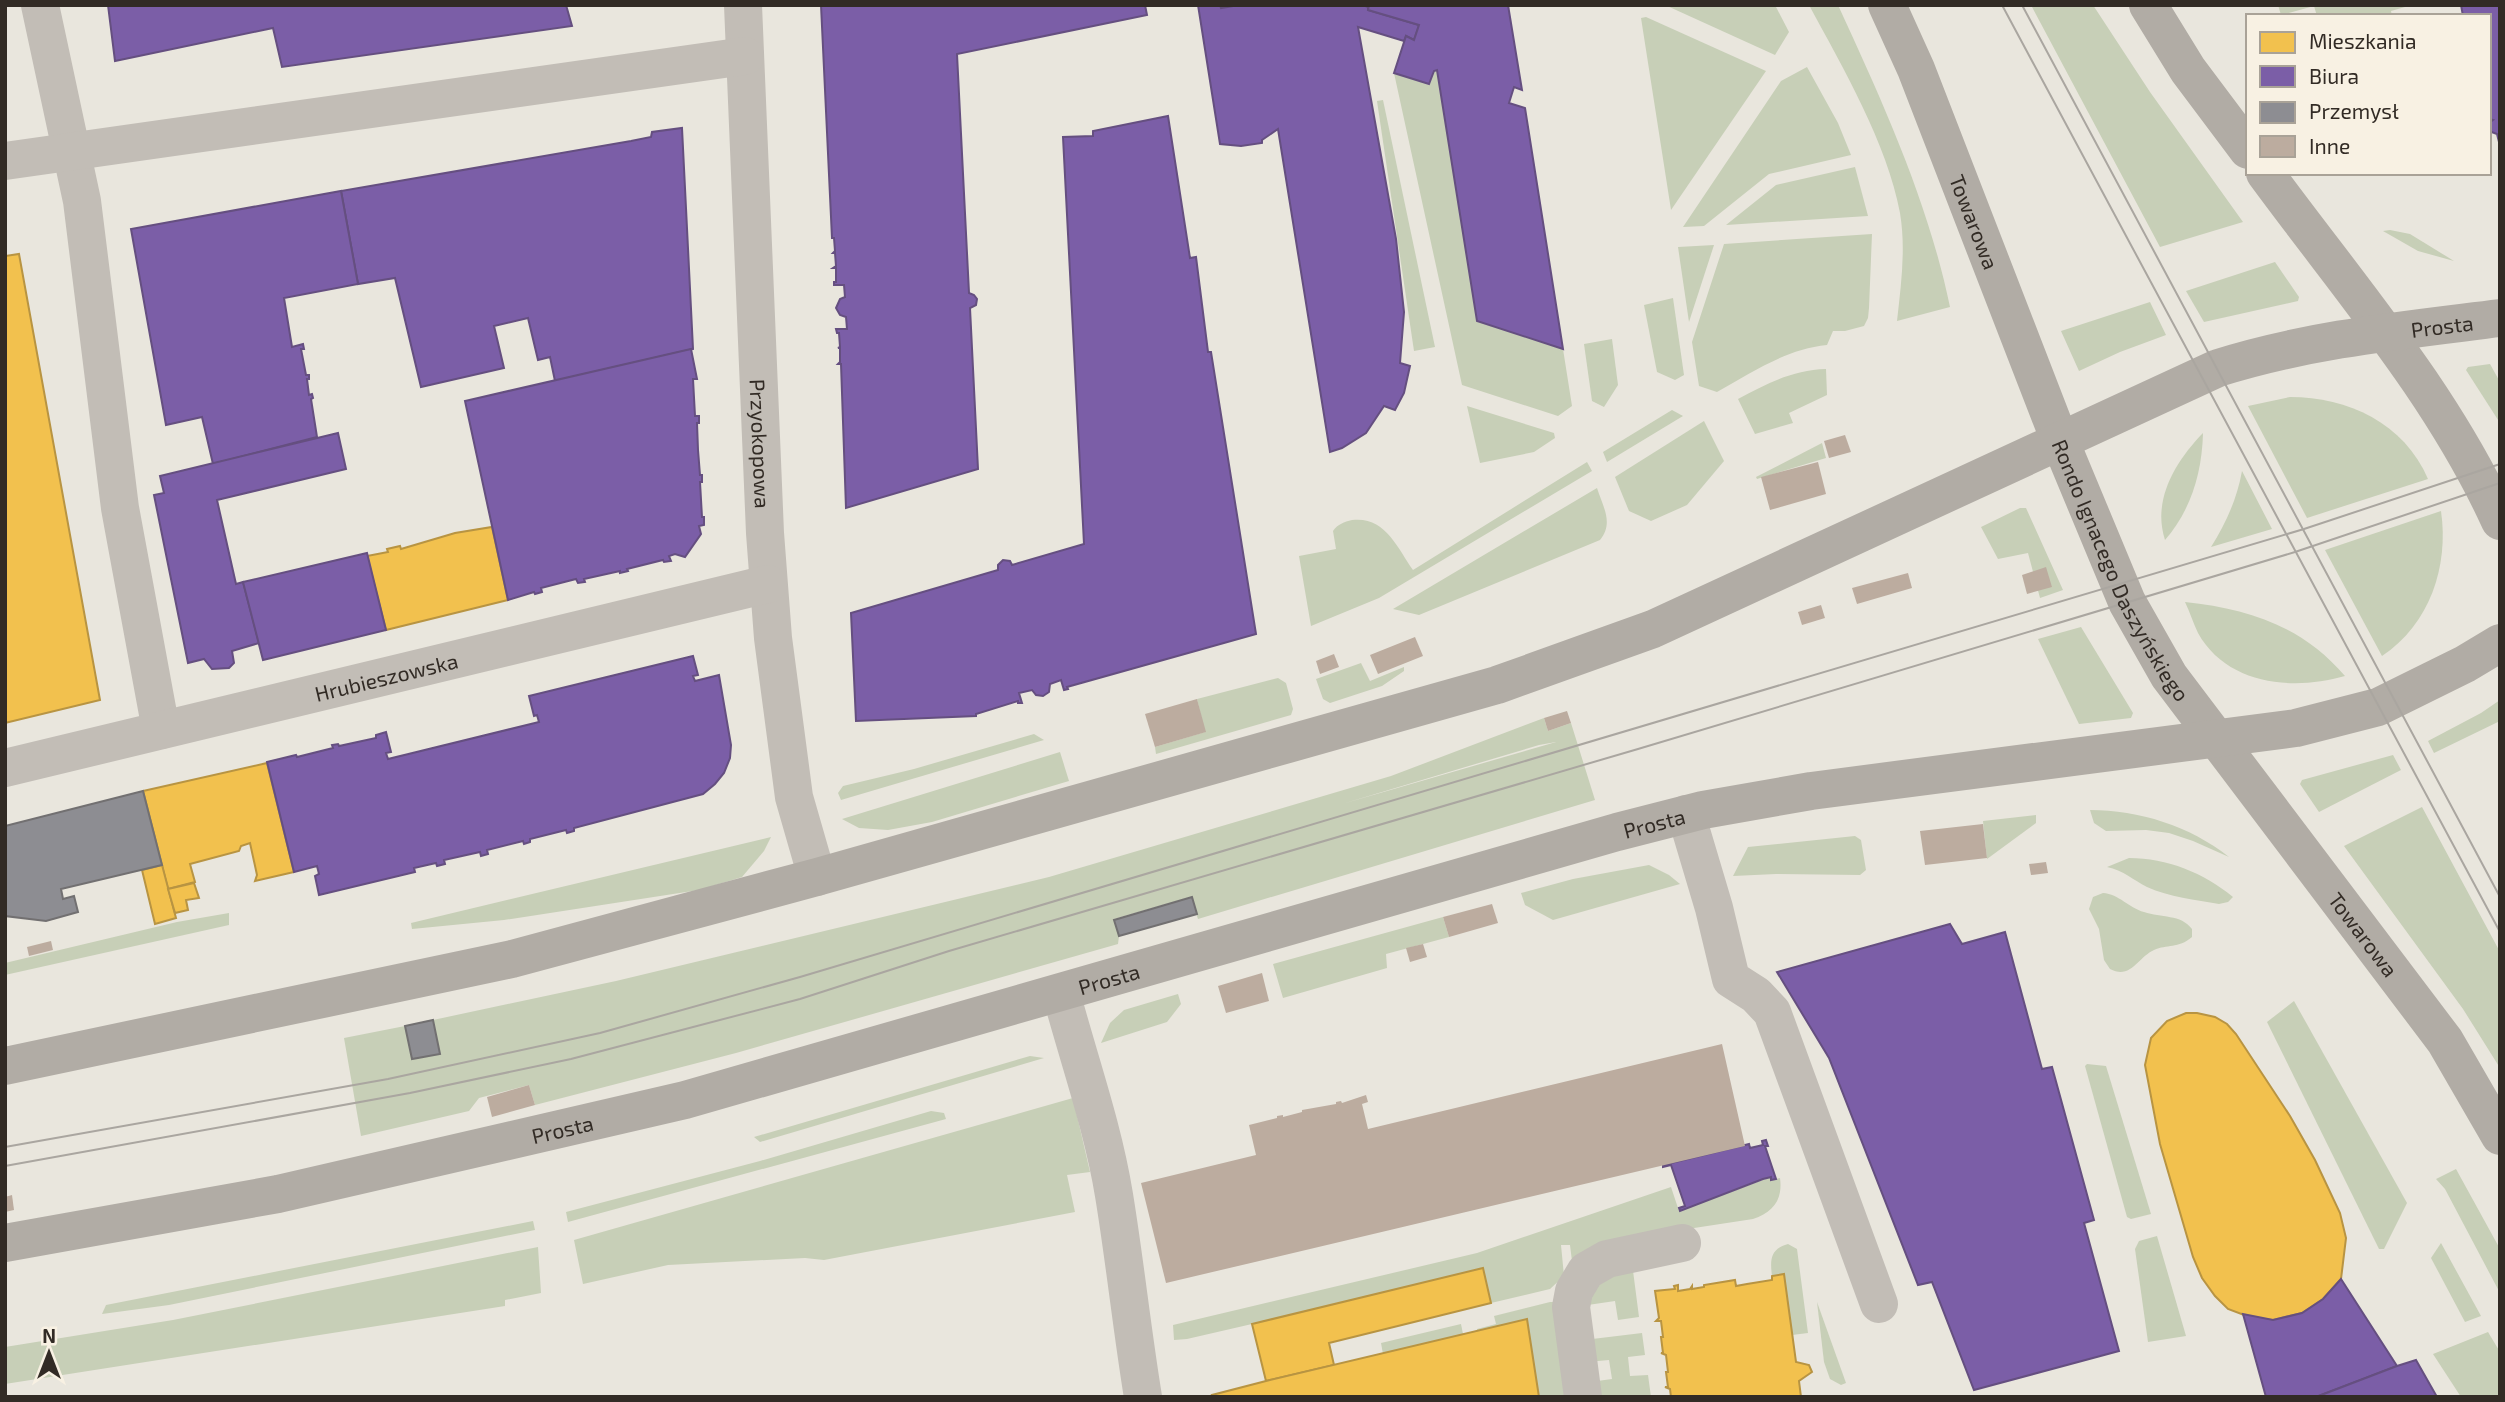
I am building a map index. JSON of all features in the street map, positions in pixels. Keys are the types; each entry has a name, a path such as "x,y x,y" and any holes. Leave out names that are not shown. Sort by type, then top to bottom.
{"main road":[{"name":"Towarowa","path":"1887,5 1916,69 2060,441"},
{"path":"2148,5 2188,70 2246,147"},
{"path":"2266,175 2442,412 2485,488 2500,521"},
{"name":"Prosta","path":"2382,331 2500,318"},
{"name":"Rondo Ignacego Daszyńskiego","path":"2217,740 2169,676 2127,601 2060,441 2218,368 2260,354 2382,331"},
{"path":"5,1066 512,959 817,877 1497,685 1653,629 2060,441"},
{"path":"2217,740 2296,728 2378,707 2466,664 2500,643"},
{"name":"Towarowa","path":"2217,740 2433,1024 2500,1136"},
{"name":"Prosta","path":"5,1243 278,1194 530,1138 685,1100 1686,814 1825,789 2217,740"}],"street":[{"path":"40,5 82,201 120,508 161,730"},
{"name":"Przyokopowa","path":"743,5 768,584 794,797 817,877"},
{"path":"5,161 745,56"},
{"name":"Hrubieszowska","path":"5,768 768,584"},
{"path":"1686,814 1714,908 1731,979 1756,995 1772,1012 1879,1304"},
{"path":"1061,993 1099,1126 1114,1194 1143,1397"},
{"path":"1583,1397 1571,1307 1574,1291 1586,1271 1607,1259 1682,1243"}],"green space":[{"path":"1665,5 1775,5 1789,32 1775,55"},
{"path":"1809,5 1838,5 1903,153 1930,229 1950,307 1897,321 1903,240 1894,187 1862,106"},
{"path":"2031,5 2093,5 2150,92 2243,222 2160,247"},
{"path":"2278,5 2405,5 2391,11 2392,14 2316,14 2314,6 2281,14"},
{"path":"1646,17 1766,71 1671,210 1641,18"},
{"path":"1807,67 1838,123 1851,155 1769,174 1704,226 1683,227 1781,81"},
{"path":"1437,70 1477,321 1563,349 1572,406 1558,416 1462,385 1394,73"},
{"path":"1383,100 1435,347 1414,351 1377,101"},
{"path":"1855,167 1868,216 1726,225 1776,185"},
{"path":"2383,231 2410,234 2454,261 2418,251"},
{"path":"1872,234 1869,308 1864,326 1833,331 1827,345 1784,356 1717,392 1699,386 1692,342 1724,244"},
{"path":"1714,245 1689,322 1678,247"},
{"path":"2275,262 2299,297 2298,301 2204,322 2186,291"},
{"path":"1673,298 1684,375 1675,380 1657,372 1644,305"},
{"path":"2150,302 2166,335 2079,371 2061,331"},
{"path":"1612,339 1618,385 1604,407 1592,401 1584,344"},
{"path":"2490,364 2500,382 2500,423 2466,370 2468,367"},
{"path":"1826,369 1827,395 1789,413 1793,423 1755,434 1738,399 1792,375"},
{"path":"2290,397 2333,402 2372,417 2389,428 2404,443 2418,459 2428,479 2307,518 2248,406"},
{"path":"1467,406 1554,433 1555,438 1534,452 1480,463"},
{"path":"1672,410 1683,416 1607,462 1603,452"},
{"path":"1704,421 1724,461 1687,505 1651,521 1629,511 1615,477"},
{"path":"2203,433 2193,490 2182,516 2165,540 2162,525 2164,496 2183,456"},
{"path":"1822,443 1826,458 1757,479 1756,477"},
{"path":"1587,462 1592,471 1379,598 1311,626 1299,556 1336,549 1333,531 1339,525 1352,520 1363,520 1382,528 1413,570"},
{"path":"2242,471 2272,529 2211,547 2230,510"},
{"path":"1597,488 1607,521 1600,540 1419,615 1393,609"},
{"path":"2020,508 2026,508 2063,590 2040,598 2028,553 1998,559 1981,527"},
{"path":"2441,511 2442,552 2439,573 2432,592 2413,628 2382,656 2325,550"},
{"path":"2185,602 2231,609 2273,623 2311,644 2345,676 2325,681 2283,683 2244,673 2226,664 2211,650 2198,633"},
{"path":"2081,627 2133,713 2131,718 2079,724 2038,639"},
{"path":"1361,663 1370,681 1404,667 1404,671 1382,686 1330,703 1323,699 1316,679"},
{"path":"1278,678 1286,683 1293,709 1291,715 1156,754 1155,747 1205,732 1197,699"},
{"path":"2500,700 2500,721 2434,753 2428,741"},
{"path":"1544,718 1548,731 1571,723 1595,800 1198,919 1191,897 1114,919 1119,936 1118,944 736,1053 535,1105 529,1085 479,1098 469,1111 361,1136 344,1038 405,1026 412,1059 440,1054 433,1020 616,981 1049,877 1391,776","holes":["1556,742 1342,804 1539,745"]},
{"path":"1034,734 1044,740 841,800 838,793 843,786 914,769"},
{"path":"1060,752 1069,781 932,822 888,830 859,828 842,819"},
{"path":"2393,755 2401,770 2319,812 2300,784 2302,780"},
{"path":"2422,807 2500,952 2500,1068 2463,1009 2344,846"},
{"path":"2090,810 2127,813 2163,822 2198,837 2229,857 2169,833 2146,830 2106,831 2094,823"},
{"path":"2036,815 2036,823 1987,859 1983,821"},
{"path":"1855,836 1861,840 1866,870 1860,875 1733,876 1748,847"},
{"path":"771,837 764,851 742,877 699,890 504,920 412,929 411,923"},
{"path":"2129,858 2184,868 2222,888 2233,897 2228,902 2219,904 2173,896 2147,887 2107,867"},
{"path":"1649,865 1680,884 1553,920 1525,905 1521,893 1573,879"},
{"path":"2103,893 2144,912 2182,921 2192,929 2192,937 2177,945 2148,953 2129,970 2117,972 2110,969 2104,960 2099,929 2089,909 2093,897"},
{"path":"229,913 229,925 5,975 5,963 177,922"},
{"path":"1443,917 1449,937 1386,954 1387,968 1283,998 1273,964"},
{"path":"1178,994 1181,1004 1167,1022 1101,1043 1110,1023 1124,1010"},
{"path":"2294,1001 2407,1203 2384,1249 2379,1249 2267,1022"},
{"path":"1030,1056 1044,1058 760,1142 754,1137"},
{"path":"2085,1066 2106,1066 2151,1214 2131,1219 2127,1217"},
{"path":"1073,1098 1090,1172 1067,1175 1075,1212 824,1260 805,1258 668,1265 583,1284 574,1240"},
{"path":"931,1111 944,1113 946,1119 568,1222 566,1212 760,1161"},
{"path":"2456,1169 2500,1249 2500,1293 2445,1189 2436,1179"},
{"path":"1771,1177 1771,1180 1780,1178 1780,1193 1771,1209 1760,1216 1681,1230 1572,1261 1570,1245 1561,1245 1564,1276 1550,1289 1491,1303 1490,1300 1328,1341 1334,1365 1266,1381 1252,1324 1174,1340 1173,1325 1477,1253 1671,1187 1679,1211"},
{"path":"533,1221 535,1230 169,1305 102,1314 106,1305"},
{"path":"2157,1236 2186,1336 2148,1342 2135,1249 2139,1241"},
{"path":"2441,1243 2481,1316 2465,1322 2431,1258"},
{"path":"1788,1244 1797,1249 1808,1333 1792,1335 1784,1274 1772,1276 1774,1252"},
{"path":"538,1247 541,1293 505,1300 505,1306 5,1384 5,1347 173,1320"},
{"path":"1632,1263 1639,1317 1618,1320 1615,1301 1581,1306 1581,1297"},
{"path":"1557,1302 1573,1397 1539,1397 1527,1319 1477,1331 1496,1324 1494,1316"},
{"path":"1817,1302 1846,1383 1841,1385 1830,1379 1824,1362"},
{"path":"1461,1324 1463,1334 1383,1354 1381,1343"},
{"path":"2488,1332 2500,1352 2500,1397 2461,1397 2433,1354"},
{"path":"1642,1333 1645,1355 1628,1357 1630,1376 1648,1375 1651,1397 1592,1397 1590,1382 1612,1379 1609,1360 1587,1362 1584,1340"}],"building: Mieszkania":[{"path":"19,254 100,700 5,723 5,256"},
{"path":"492,527 508,600 386,630 367,556 455,533"},
{"path":"267,763 294,872 255,881 257,875 250,843 241,846 239,851 190,864 195,882 168,889 143,791"},
{"path":"162,865 176,918 155,924 142,870"},
{"path":"194,883 199,898 186,900 188,910 175,913 168,889"},
{"path":"2186,1013 2215,1017 2227,1024 2236,1034 2290,1116 2340,1213 2346,1238 2341,1279 2323,1299 2302,1313 2273,1320 2252,1318 2228,1309 2202,1278 2193,1257 2160,1144 2145,1065 2151,1038 2167,1021"},
{"path":"1483,1268 1491,1303 1329,1343 1334,1365 1266,1381 1252,1324"},
{"path":"1784,1274 1796,1362 1809,1365 1812,1372 1799,1381 1801,1397 1671,1397 1670,1389 1665,1387 1668,1387 1668,1372 1666,1355 1661,1353 1663,1337 1661,1321 1656,1321 1659,1318 1655,1291 1675,1289 1674,1286 1678,1285 1678,1291 1690,1289 1692,1286 1692,1289 1735,1280 1736,1286 1772,1280 1772,1276"},
{"path":"1527,1319 1539,1397 1212,1395 1266,1381"}],"building: Biura":[{"path":"108,5 566,5 572,26 282,67 273,28 115,61"},
{"path":"821,5 1145,5 1147,15 957,54 969,293 977,299 976,305 970,308 978,469 846,508 841,364 838,364 840,347 836,329 847,329 846,317 840,315 836,308 840,299 845,297 844,285 834,285 836,268 833,268 836,266 832,238"},
{"path":"1198,5 1220,5 1221,8 1239,5 1363,5 1368,7 1368,10 1419,25 1414,40 1406,36 1404,41 1358,27 1396,239 1404,312 1400,363 1410,366 1404,393 1395,410 1384,406 1366,433 1330,452 1278,129 1262,140 1262,143 1241,146 1220,144"},
{"path":"1369,5 1508,5 1522,90 1514,87 1509,103 1525,108 1563,349 1477,321 1437,70 1434,71 1429,84 1394,73 1406,36 1414,40 1419,25 1368,10"},
{"path":"2461,5 2500,5 2500,146 2497,134 2491,132 2491,14 2463,14"},
{"path":"1168,116 1190,258 1196,257 1208,352 1211,352 1256,634 1064,690 1061,680 1050,684 1049,692 1043,696 1036,695 1032,690 1019,693 1022,703 1018,701 976,716 856,721 851,613 998,570 998,565 1003,560 1010,561 1012,565 1084,544 1063,137 1093,136 1093,131"},
{"path":"682,128 693,349 555,381 550,357 538,360 528,318 494,326 504,368 421,387 395,278 358,284 341,191 631,141 651,137 652,132"},
{"path":"341,191 358,284 284,298 292,347 303,344 304,349 301,349 306,375 309,375 309,395 312,394 313,398 317,437 213,464 202,417 166,425 131,229"},
{"path":"691,349 697,379 693,379 695,416 699,416 698,450 704,525 699,526 701,534 685,557 675,554 669,556 671,561 663,560 620,573 584,579 585,582 578,583 576,579 541,588 542,592 508,600 465,401"},
{"path":"338,433 346,469 217,500 236,584 243,582 259,643 232,651 234,663 229,668 212,669 204,659 188,663 154,495 164,493 160,476"},
{"path":"367,553 386,630 263,660 243,582"},
{"path":"693,656 698,675 693,676 695,681 719,675 731,745 730,758 724,773 703,794 574,828 574,831 567,833 566,830 530,839 530,842 524,844 523,841 487,850 488,854 481,856 480,852 444,860 445,864 437,866 436,863 414,868 415,872 319,895 315,876 319,874 317,866 294,872 267,762 333,748 332,745 376,738 376,735 386,732 391,752 386,753 388,759 539,722 537,715 534,716 529,696"},
{"path":"1950,924 1962,944 2005,932 2042,1069 2052,1067 2094,1220 2084,1223 2119,1351 1974,1390 1932,1282 1918,1285 1829,1058 1777,972"},
{"path":"1766,1140 1768,1146 1765,1146 1776,1179 1763,1179 1680,1211 1679,1208 1685,1206 1671,1165 1663,1165 1749,1144 1750,1148 1763,1145 1762,1141"},
{"path":"2341,1279 2397,1366 2316,1397 2266,1397 2243,1314 2273,1320 2302,1313 2323,1299"},
{"path":"2416,1360 2437,1397 2316,1397 2397,1366"}],"building: Przemysł":[{"path":"143,791 162,865 61,889 63,899 74,896 78,912 46,921 5,916 5,826"},
{"path":"1192,897 1197,914 1119,936 1114,920"},
{"path":"433,1020 440,1054 412,1059 405,1026"}],"building: Inne":[{"path":"1845,435 1851,452 1829,458 1824,441"},
{"path":"1818,462 1826,494 1770,510 1761,477"},
{"path":"2046,567 2052,587 2027,594 2022,575"},
{"path":"1908,573 1912,588 1857,604 1852,588"},
{"path":"1821,605 1825,618 1802,625 1798,612"},
{"path":"1415,637 1423,656 1378,674 1370,655"},
{"path":"1334,654 1339,667 1320,674 1316,661"},
{"path":"1197,699 1206,732 1155,747 1145,714"},
{"path":"1567,711 1571,723 1548,731 1544,718"},
{"path":"1983,824 1987,858 1925,865 1920,831"},
{"path":"2046,862 2048,873 2031,875 2029,864"},
{"path":"1492,904 1498,923 1449,937 1443,917"},
{"path":"51,941 53,950 29,956 27,947"},
{"path":"1423,944 1427,957 1410,962 1406,948"},
{"path":"1262,973 1269,1001 1226,1013 1218,986"},
{"path":"1722,1044 1745,1146 1166,1283 1141,1183 1256,1155 1249,1125 1366,1095 1368,1102 1362,1104 1368,1129"},
{"path":"529,1085 535,1105 492,1117 487,1097"},
{"path":"12,1195 14,1210 5,1212 5,1197"}],"tram line":[{"path":"2002,5 2500,932"},
{"path":"2022,5 2500,897"},
{"path":"5,1147 388,1079 600,1033 800,977 2304,529 2500,464"},
{"path":"5,1166 410,1093 571,1059 800,999 949,951 1638,749 2295,552 2500,483"}]}
